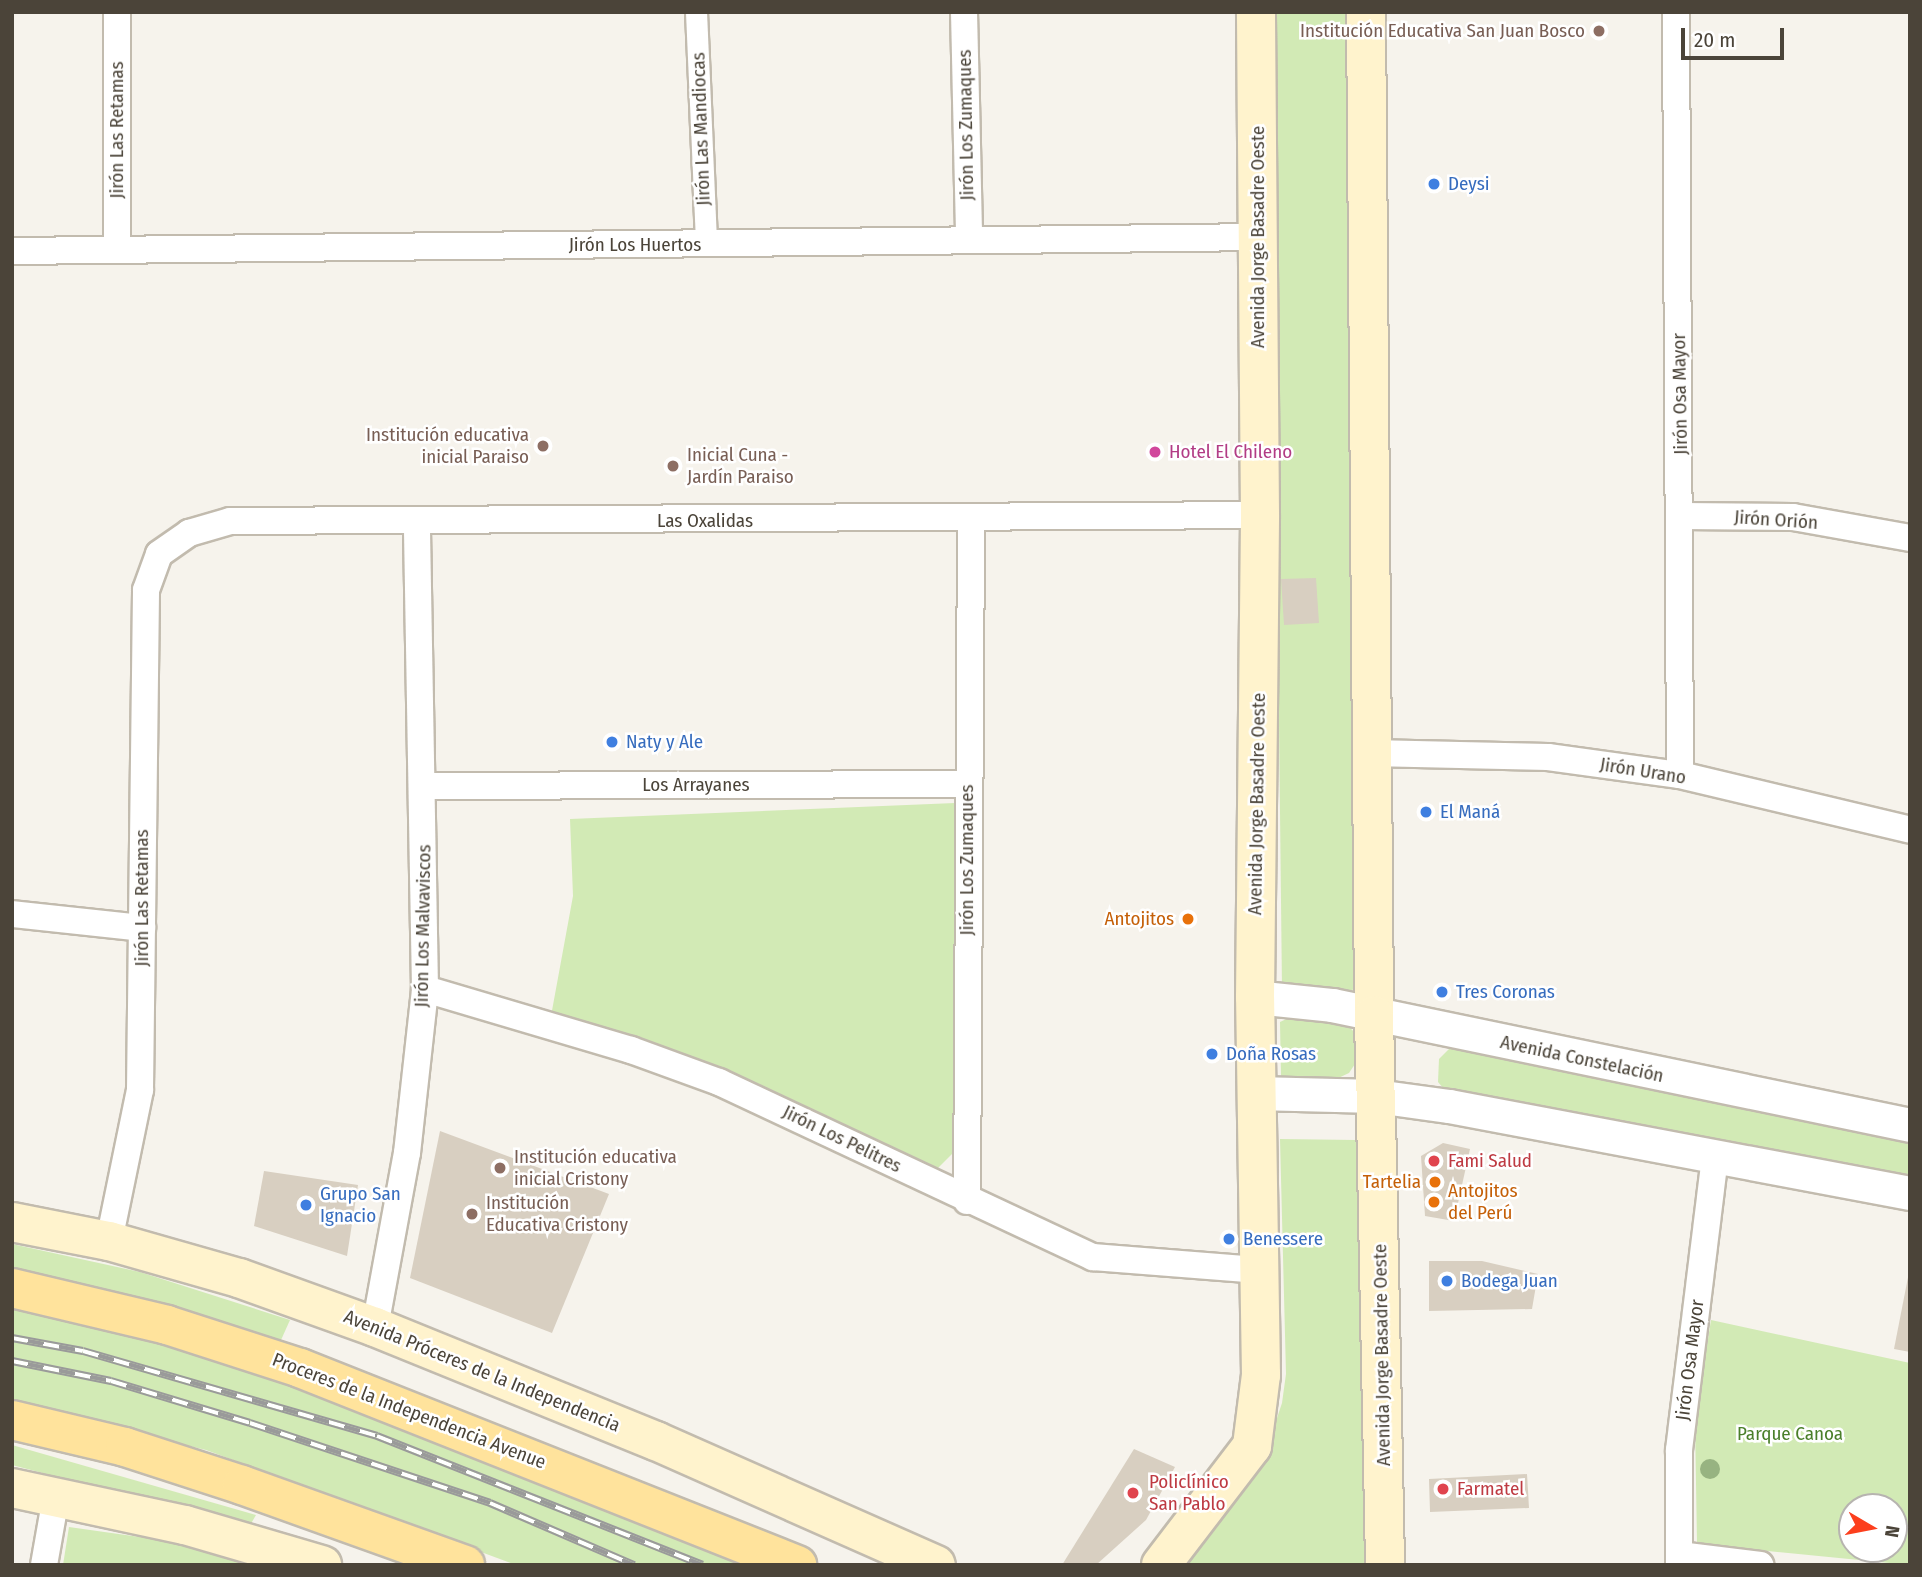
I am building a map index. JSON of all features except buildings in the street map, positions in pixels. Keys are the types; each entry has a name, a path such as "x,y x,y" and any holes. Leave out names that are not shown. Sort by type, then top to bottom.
{"main road":[{"name":"Avenida Jorge Basadre Oeste","path":"1161,1565 1252,1446 1261,1375 1255,1093 1260,515 1256,12"},
{"name":"Avenida Jorge Basadre Oeste","path":"1366,12 1374,1015 1385,1565"},
{"name":"Avenida Próceres de la Independencia","path":"12,1222 109,1241 239,1278 375,1327 656,1441 936,1565"},
{"name":"Proceres de la Independencia Avenue","path":"12,1288 167,1325 300,1368 796,1565"},
{"path":"12,1420 203,1472 465,1565"},
{"path":"12,1488 185,1525 322,1565"}],"street":[{"name":"Jirón Las Retamas","path":"117,12 117,248"},
{"name":"Jirón Las Mandiocas","path":"696,12 706,245"},
{"name":"Jirón Los Zumaques","path":"964,12 968,239"},
{"name":"Jirón Osa Mayor","path":"1676,12 1682,516 1680,775"},
{"name":"Jirón Los Huertos","path":"12,251 1258,237"},
{"name":"Las Oxalidas","path":"159,554 189,533 230,522 971,520 1260,515"},
{"name":"Jirón Orión","path":"1682,516 1793,517 1910,538"},
{"name":"Jirón Los Zumaques","path":"967,1201 967,784 971,520"},
{"name":"Jirón Los Malvaviscos","path":"375,1327 407,1153 425,989 424,786 417,521"},
{"name":"Jirón Las Retamas","path":"109,1241 140,1090 144,625 146,590 159,554"},
{"name":"Jirón Urano","path":"1371,753 1548,757 1680,775 1910,830"},
{"name":"Los Arrayanes","path":"424,786 967,784"},
{"path":"12,914 142,928"},
{"name":"Jirón Los Pelitres","path":"425,989 631,1050 719,1082 967,1201 1093,1257 1259,1270"},
{"name":"Avenida Constelación","path":"1255,996 1332,1005 1910,1125"},
{"path":"1255,1093 1376,1096 1910,1193"},
{"name":"Jirón Osa Mayor","path":"1679,1560 1679,1450 1715,1156"},
{"path":"44,1565 57,1497"},
{"path":"1679,1560 1760,1565"}],"green space":[{"path":"1271,12 1352,12 1360,987 1341,994 1282,989"},
{"path":"955,803 959,1147 937,1169 551,1016 573,896 570,819"},
{"path":"1297,1014 1340,1017 1355,1033 1359,1058 1349,1073 1334,1080 1281,1076 1280,1022"},
{"path":"1452,1046 1910,1140 1910,1183 1450,1096 1438,1082 1439,1059"},
{"path":"1280,1139 1356,1140 1371,1379 1376,1565 1183,1565 1270,1439 1282,1403 1286,1374"},
{"path":"12,1244 140,1272 290,1320 281,1340 12,1272"},
{"path":"12,1307 165,1341 231,1363 747,1565 516,1565 206,1450 12,1402"},
{"name":"Parque Canoa","path":"1711,1320 1910,1363 1910,1565 1890,1563 1908,1563 1908,1493 1838,1493 1838,1558 1697,1544 1695,1422"},
{"path":"12,1445 256,1515 249,1527 12,1465"},
{"path":"69,1527 175,1542 253,1565 63,1565"}],"railway":[{"path":"12,1338 83,1351 377,1436 702,1565"},
{"path":"12,1361 111,1381 250,1423 490,1503 634,1565"}],"place":[{"name":"Institución Educativa San Juan Bosco","path":"1599,31"},
{"name":"Deysi","path":"1434,184"},
{"name":"Institución educativa inicial Paraiso","path":"543,446"},
{"name":"Hotel El Chileno","path":"1155,452"},
{"name":"Inicial Cuna - Jardín Paraiso","path":"673,466"},
{"name":"Naty y Ale","path":"612,742"},
{"name":"El Maná","path":"1426,812"},
{"name":"Antojitos","path":"1188,919"},
{"name":"Tres Coronas","path":"1442,992"},
{"name":"Doña Rosas","path":"1212,1054"},
{"name":"Fami Salud","path":"1434,1161"},
{"name":"Institución educativa inicial Cristony","path":"500,1168"},
{"name":"Tartelia","path":"1435,1182"},
{"name":"Antojitos del Perú","path":"1434,1202"},
{"name":"Grupo San Ignacio","path":"306,1205"},
{"name":"Institución Educativa Cristony","path":"472,1214"},
{"name":"Benessere","path":"1229,1239"},
{"name":"Bodega Juan","path":"1447,1281"},
{"name":"Farmatel","path":"1443,1489"},
{"name":"Policlínico San Pablo","path":"1133,1493"}]}
